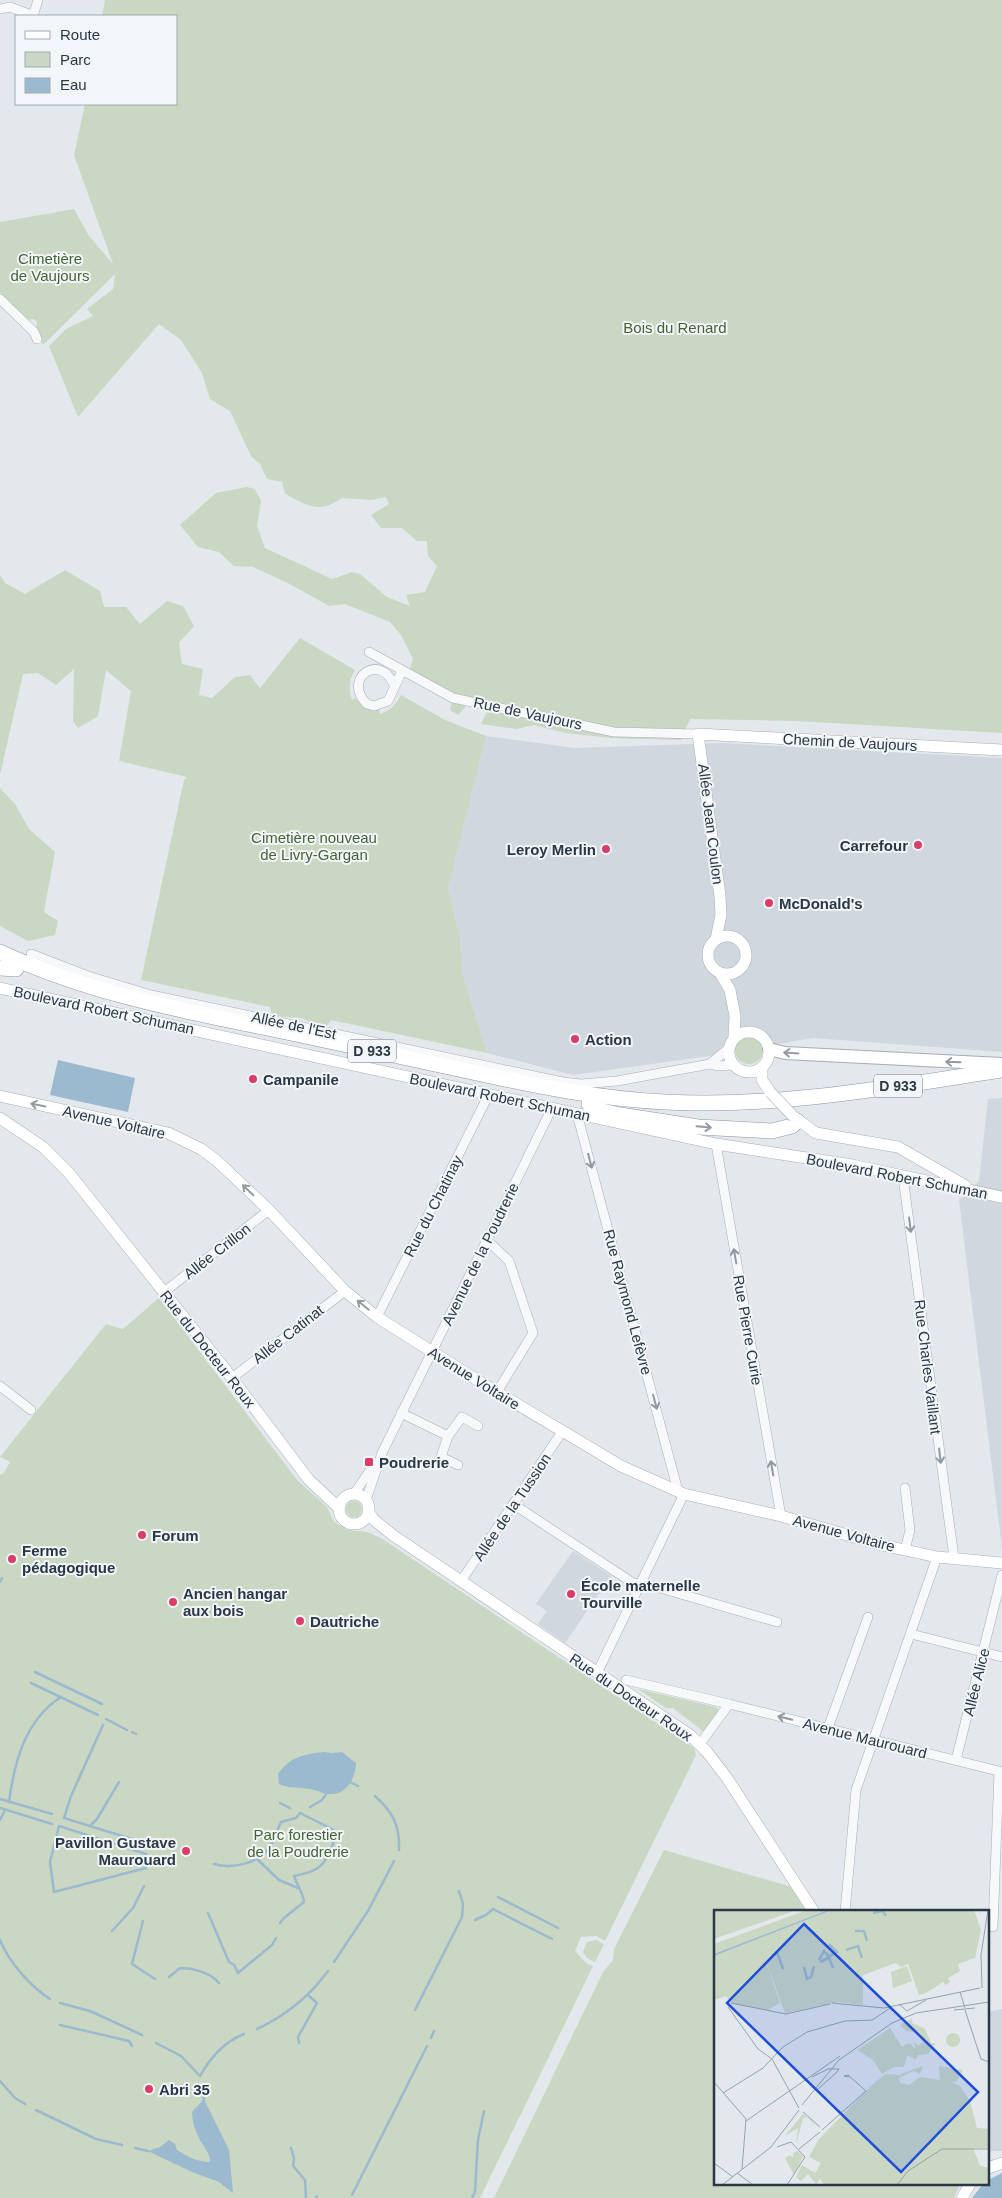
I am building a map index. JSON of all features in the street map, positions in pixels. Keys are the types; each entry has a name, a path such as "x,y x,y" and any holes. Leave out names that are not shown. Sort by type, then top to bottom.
{"highway":[{"name":"D 933","path":"0,952 74,983 160,1005 521,1082 608,1097 665,1102 753,1103 823,1097 1002,1070"},
{"name":"D 933","path":"0,962 47,982 157,1013 510,1090 589,1104 665,1111 758,1111 831,1104 1002,1080"},
{"path":"0,968 16,970"},
{"path":"589,1104 598,1110 606,1112 677,1124 772,1131 792,1126 796,1119"}],"main road":[{"path":"769,1049 794,1054 1002,1064"}],"street":[{"path":"33,15 38,0"},
{"path":"0,10 10,8 30,15"},
{"path":"0,299 34,332 37,338"},
{"name":"Rue de Vaujours","path":"367,671 372,654 453,698 614,732 698,734"},
{"path":"394,685 390,676 376,669 367,671 358,681 357,689 360,697 366,704 382,705 393,694 394,685 402,671"},
{"name":"Chemin de Vaujours","path":"698,734 1002,750"},
{"name":"Allée Jean Coulon","path":"698,734 721,915 716,939"},
{"name":"Allée Jean Coulon","path":"721,915 732,937"},
{"path":"730,990 736,972 744,964 746,954 740,942 727,936 716,939 709,948 708,958 713,968 720,973 730,990 735,1016 730,1058 739,1068 767,1090 796,1119 816,1133"},
{"name":"Allée de l'Est","path":"30,954 88,976 152,995 563,1082 581,1084 618,1081 710,1064 739,1068"},
{"path":"720,973 729,974 736,972"},
{"name":"Boulevard Robert Schuman","path":"0,988 716,1144 852,1165 1002,1197"},
{"path":"735,1016 749,1032"},
{"path":"731,1043 740,1033 749,1032 763,1037 769,1049 767,1061 762,1067 753,1072 739,1068"},
{"name":"Allée de l'Est","path":"710,1064 731,1043"},
{"path":"762,1067 761,1077 767,1090"},
{"name":"Rue du Chatinay","path":"377,1317 489,1094"},
{"name":"Avenue Voltaire","path":"0,1096 168,1133 201,1149 216,1160 269,1210 345,1291 377,1317 432,1353 621,1466 681,1492 781,1516 904,1550 937,1558 1002,1563"},
{"name":"Avenue de la Poudrerie","path":"367,1505 382,1453 552,1108"},
{"name":"Rue Raymond Lefèvre","path":"577,1114 681,1492"},
{"name":"Rue du Docteur Roux","path":"0,1118 56,1158 232,1378 316,1488 339,1508"},
{"path":"772,1131 781,1133 816,1133 898,1147 976,1191"},
{"name":"Rue Pierre Curie","path":"716,1144 781,1516"},
{"path":"909,1178 918,1168 914,1156"},
{"name":"Rue Charles Vaillant","path":"909,1178 954,1558"},
{"name":"Allée Crillon","path":"164,1292 269,1210"},
{"path":"487,1240 509,1261 533,1333 497,1392"},
{"name":"Allée Catinat","path":"232,1378 345,1291"},
{"path":"0,1386 31,1410"},
{"path":"401,1413 448,1436"},
{"path":"458,1465 441,1457 448,1436 462,1417 478,1426"},
{"name":"Allée de la Tussion","path":"461,1581 562,1432"},
{"name":"Avenue de la Poudrerie","path":"350,1495 382,1453"},
{"name":"Rue du Docteur Roux","path":"296,1462 328,1490 350,1495"},
{"path":"904,1550 910,1530 905,1488"},
{"path":"597,1673 641,1584 681,1492"},
{"path":"350,1495 367,1505 364,1519 360,1522 351,1523 343,1519 339,1508 340,1502 350,1495"},
{"path":"513,1504 627,1580 777,1622"},
{"name":"Rue du Docteur Roux","path":"367,1505 374,1520 394,1536 690,1735 700,1744 727,1778 813,1910"},
{"name":"Rue du Docteur Roux","path":"360,1522 394,1536"},
{"path":"845,1910 856,1790 937,1558"},
{"name":"Allée Alice","path":"956,1760 1002,1576"},
{"path":"828,1728 868,1617"},
{"path":"911,1634 1002,1657"},
{"name":"Avenue Maurouard","path":"626,1680 828,1728 1001,1772"},
{"path":"700,1744 729,1704"},
{"path":"993,1927 1001,1772"},
{"path":"962,2198 969,2186"}],"shaded area":[{"path":"486,736 575,748 722,743 1002,758 1002,1052 813,1038 709,1056 573,1075 487,1053 462,973 460,937 448,888"},
{"path":"1002,1098 1002,1548 959,1200 979,1181 988,1099"},
{"name":"École maternelle Tourville","path":"573,1551 611,1576 565,1643 538,1624 547,1611 536,1604"},
{"path":"1002,2009 1002,2151 990,2151 990,2012"}],"green space":[{"name":"Bois du Renard","path":"105,0 1002,0 1002,733 798,721 690,719 681,740 611,738 566,733 534,725 516,729 481,724 490,705 471,701 458,715 450,710 453,698 408,674 413,659 401,635 390,622 345,604 329,606 288,583 253,567 234,566 219,552 198,547 180,525 216,493 247,487 255,489 261,501 257,526 265,548 332,579 352,572 360,574 387,597 410,606 406,595 425,592 437,566 428,556 427,541 417,541 402,528 381,528 371,515 389,504 386,497 371,500 342,498 334,503 320,507 307,505 285,494 282,482 267,479 260,464 251,456 230,411 210,399 202,373 181,340 159,324 78,417 49,346 66,329 93,316 87,309 113,289 115,274 43,345 36,329 37,322 34,319 27,320 0,293 0,222 74,209 89,236 113,264 74,155 85,105 178,105 178,15 102,15"},
{"name":"Cimetière nouveau de Livry-Gargan","path":"65,570 100,591 104,607 126,607 140,624 167,601 183,606 194,626 179,643 182,664 203,669 199,695 212,698 235,677 250,675 260,688 300,638 355,670 350,684 352,700 355,698 365,708 379,709 380,714 392,707 401,695 445,720 486,736 448,888 460,937 462,973 487,1053 331,1020 325,1028 301,1018 272,1016 270,1007 141,980 184,780 187,777 119,761 131,691 106,670 98,716 78,728 73,721 74,669 56,685 38,673 23,674 0,775 0,575 5,583 25,594"},
{"path":"0,788 15,804 29,829 55,852 44,912 58,921 55,935 28,941 0,926"},
{"path":"749,1036 759,1040 763,1050 759,1060 749,1064 739,1060 735,1050 739,1040"},
{"name":"Parc forestier de la Poudrerie","path":"159,1298 297,1480 327,1507 334,1522 348,1530 367,1532 381,1538 694,1748 696,1755 605,1941 596,1936 581,1937 575,1951 586,1963 593,1966 480,2198 0,2198 0,1475 4,1473 10,1462 0,1457 106,1324 123,1329"},
{"path":"354,1501 360,1503 362,1509 360,1515 354,1517 348,1515 346,1509 348,1503"},
{"path":"638,1689 716,1707 719,1711 704,1732 673,1708 666,1708"},
{"path":"664,1850 792,1887 805,1910 714,1910 714,2186 959,2186 954,2198 494,2198 603,1972 613,1960 614,1949"},
{"path":"596,1940 604,1944 595,1962 587,1958 583,1952 587,1942"}],"water":[{"path":"58,1060 135,1078 128,1112 50,1095"},
{"path":"342,1752 356,1763 353,1778 343,1791 330,1794 279,1784 278,1774 287,1764 304,1755"},
{"path":"204,2099 229,2150 233,2193 219,2182 192,2172 148,2151 160,2147 169,2140 175,2144 177,2150 185,2155 197,2160 210,2162 209,2155 195,2130 192,2118 192,2112"},
{"path":"1002,2173 1002,2198 972,2198 981,2186 990,2186 990,2179"}],"waterway":[{"path":"0,1582 2,1578"},
{"path":"35,1672 102,1704"},
{"path":"31,1683 98,1715"},
{"path":"9,1802 14,1772 23,1744 38,1718 61,1697"},
{"path":"106,1719 127,1730"},
{"path":"103,1725 71,1796 64,1818 148,1844"},
{"path":"132,1732 136,1734"},
{"path":"90,1826 97,1819 119,1782"},
{"path":"350,1782 358,1786"},
{"path":"310,1807 322,1800 326,1794"},
{"path":"375,1796 394,1820 397,1827 399,1850"},
{"path":"0,1799 52,1814"},
{"path":"280,1803 290,1808"},
{"path":"0,1808 52,1824"},
{"path":"0,1820 5,1810"},
{"path":"214,1864 237,1865 258,1858 269,1848 281,1822 296,1818 300,1813 338,1832 324,1862 313,1871 294,1876 304,1902 280,1923"},
{"path":"146,1854 59,1826 50,1862 54,1892 146,1868"},
{"path":"257,1859 279,1880 298,1888"},
{"path":"334,1962 368,1911 394,1861"},
{"path":"112,1931 133,1908 144,1886"},
{"path":"415,2010 462,1917 463,1904 459,1891"},
{"path":"498,1897 558,1928"},
{"path":"475,1920 493,1909 552,1939"},
{"path":"208,1913 229,1962 234,1965 238,1973 272,1945 276,1938"},
{"path":"143,1921 132,1964 155,1979"},
{"path":"0,1940 9,1957 21,1973 50,1999"},
{"path":"169,1977 180,1968 190,1969 206,1973 219,1983"},
{"path":"257,2029 278,2018 297,2004 328,1971"},
{"path":"299,2043 298,2037 317,2003 308,1995"},
{"path":"60,2003 90,2011 142,2035"},
{"path":"60,2025 129,2041 132,2046"},
{"path":"431,2038 434,2031"},
{"path":"156,2043 181,2056 200,2076 218,2051 230,2041 244,2034"},
{"path":"352,2195 427,2046"},
{"path":"0,2081 15,2098 25,2104"},
{"path":"202,2090 204,2099"},
{"path":"36,2110 96,2139 122,2145"},
{"path":"472,2198 475,2192 478,2140 484,2111"},
{"path":"135,2148 148,2151"},
{"path":"291,2148 294,2158 293,2166 305,2180 306,2198"}],"place":[{"name":"Carrefour","path":"918,845"},
{"name":"Leroy Merlin","path":"606,849"},
{"name":"McDonald's","path":"769,903"},
{"name":"Action","path":"575,1039"},
{"name":"Campanile","path":"253,1079"},
{"name":"Poudrerie","path":"369,1462"},
{"name":"Forum","path":"142,1535"},
{"name":"Ferme pédagogique","path":"12,1559"},
{"name":"École maternelle Tourville","path":"571,1594"},
{"name":"Ancien hangar aux bois","path":"173,1602"},
{"name":"Dautriche","path":"300,1621"},
{"name":"Pavillon Gustave Maurouard","path":"186,1851"},
{"name":"Abri 35","path":"149,2089"}],"park label":[{"name":"Cimetière de Vaujours","path":"50,266"}]}
